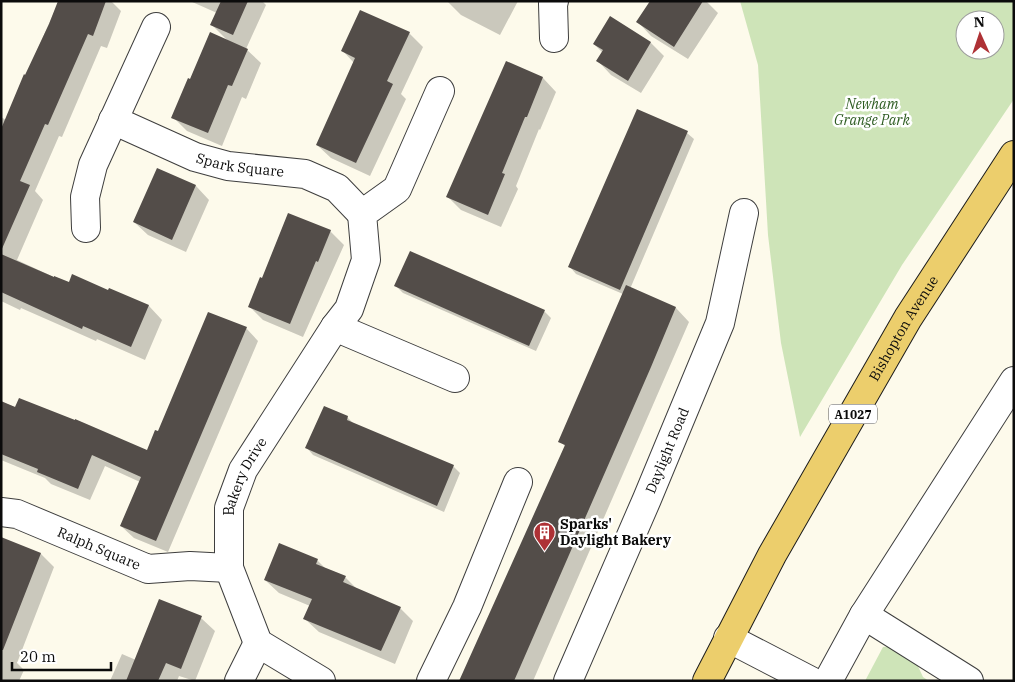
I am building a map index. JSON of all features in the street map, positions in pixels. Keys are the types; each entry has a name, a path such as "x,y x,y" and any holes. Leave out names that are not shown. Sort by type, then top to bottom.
{"main road":[{"name":"Bishopton Avenue","path":"707,681 772,555 908,318 1014,155"}],"street":[{"path":"554,1 554,38"},
{"path":"86,228 85,197 93,165 156,27"},
{"path":"362,214 397,189 440,91"},
{"name":"Spark Square","path":"113,120 195,157 228,166 305,174 337,188 362,214"},
{"name":"Daylight Road","path":"568,681 648,499 720,323 744,213"},
{"name":"Bakery Drive","path":"258,643 229,568 229,508 243,470 335,327 349,309 366,260 362,214"},
{"path":"335,327 455,378"},
{"path":"828,681 864,616 1014,382"},
{"path":"430,681 467,607 518,482"},
{"name":"Ralph Square","path":"1,512 17,514 148,569 190,566 229,568"},
{"path":"864,616 969,681"},
{"path":"728,638 811,681"},
{"path":"239,681 258,643 321,681"}],"green space":[{"name":"Newham Grange Park","path":"740,1 1014,1 1014,99 902,265 800,437 781,343 768,235 758,65"},
{"path":"893,646 916,662 923,677 929,681 865,681 883,647"}],"building":[{"path":"58,1 106,1 93,36 88,34 48,125 45,124 20,181 30,185 1,251 1,129"},
{"path":"221,1 248,1 233,35 210,25"},
{"path":"650,1 703,1 674,47 636,22"},
{"path":"360,10 410,32 387,81 393,84 356,163 316,145 355,58 341,51"},
{"path":"610,16 651,42 628,81 596,61 603,50 593,44"},
{"path":"210,32 248,49 232,86 228,85 208,133 171,118"},
{"path":"506,61 543,77 502,173 505,174 488,215 446,197"},
{"path":"637,109 688,131 620,290 568,267"},
{"path":"157,168 196,185 172,240 133,222"},
{"path":"288,213 331,230 290,324 248,307 260,277 262,278"},
{"path":"410,251 545,310 529,346 394,286"},
{"path":"1,254 54,277 69,282 72,274 149,305 131,347 83,326 82,329 1,292"},
{"path":"626,285 676,307 651,367 514,681 459,681 565,445 558,442"},
{"path":"208,312 247,327 156,541 120,526 141,477 92,455 78,489 37,472 38,469 1,454 1,401 15,407 19,398 75,419 147,450 155,430 158,431"},
{"path":"324,406 348,416 347,420 454,465 437,506 305,448"},
{"path":"1,537 41,553 3,650 1,650"},
{"path":"279,543 318,559 316,564 346,576 343,582 401,607 381,651 303,619 312,599 264,580"},
{"path":"159,599 202,616 181,669 166,663 158,681 126,681"}],"place":[{"name":"Sparks' Daylight Bakery","path":"544,551"}]}
